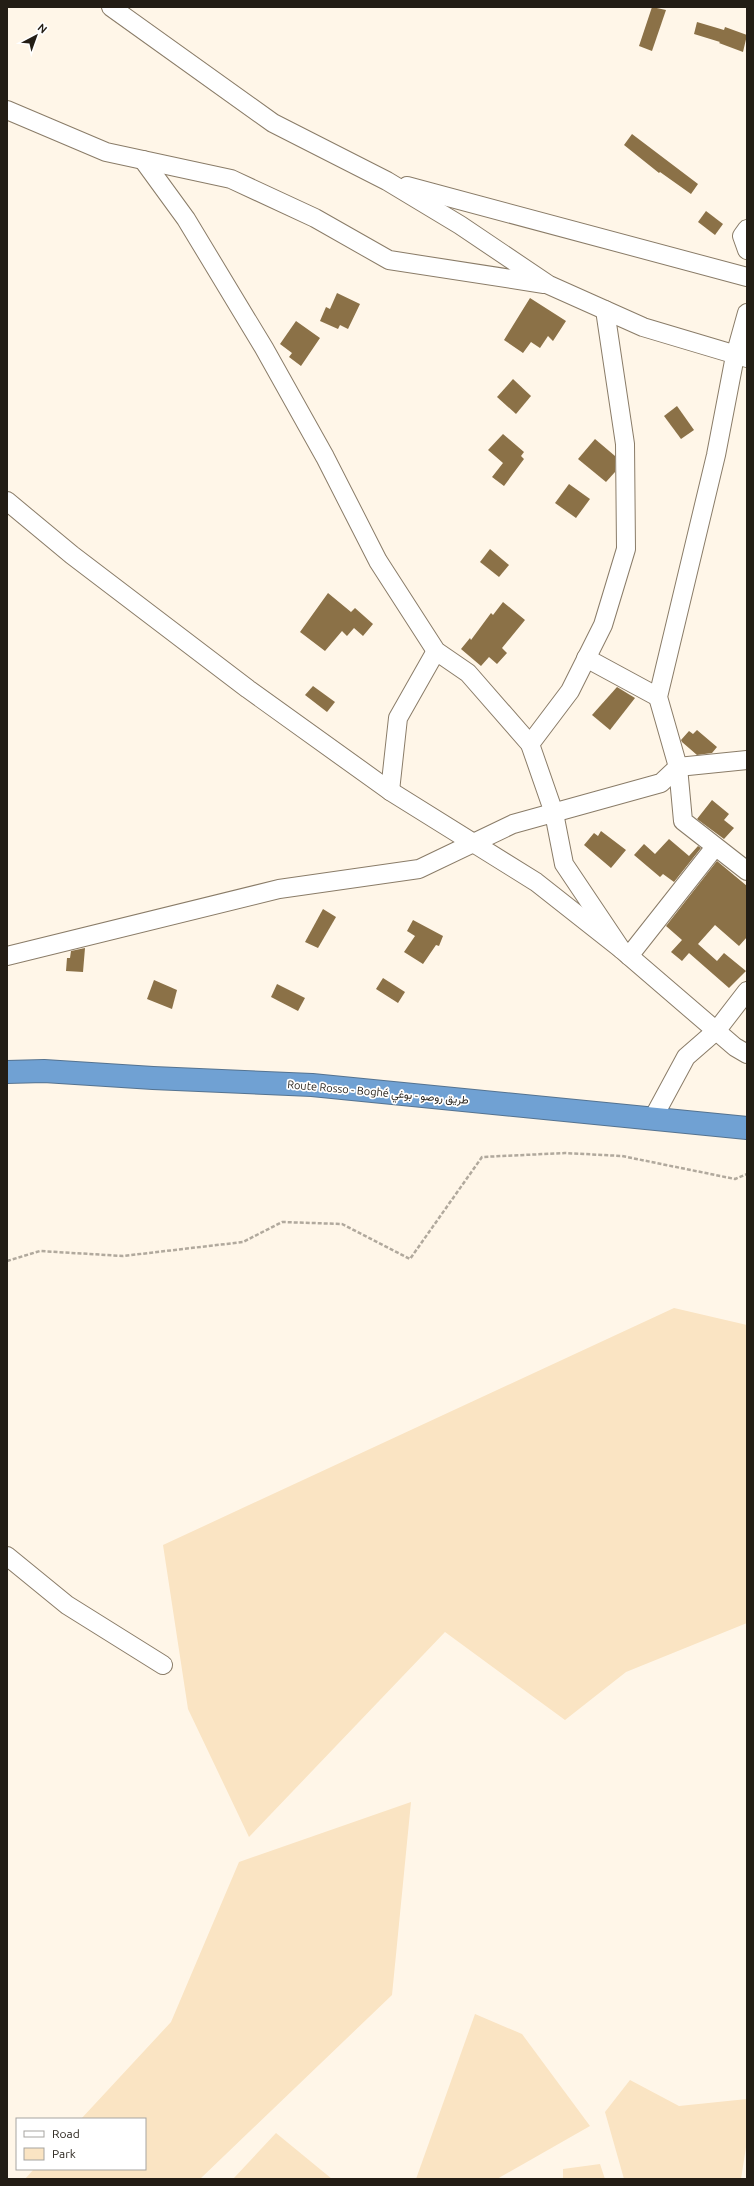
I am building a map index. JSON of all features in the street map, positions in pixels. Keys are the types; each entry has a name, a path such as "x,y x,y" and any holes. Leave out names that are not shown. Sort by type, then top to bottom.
{"highway":[{"name":"Route Rosso - Boghé طريق روصو - بوغي","path":"7,1072 44,1071 153,1078 312,1085 747,1128"}],"street":[{"path":"110,7 273,123 387,181 460,225 549,284 644,327 741,357 747,370"},
{"path":"7,110 106,152 231,179 315,218 389,260 473,274 549,284"},
{"path":"143,160 186,219 264,348 325,457 378,560 436,651 468,673 530,744 554,814 564,864 624,952"},
{"path":"387,181 747,277"},
{"path":"747,229 742,236 747,250"},
{"path":"530,744 570,691 603,625 626,549 625,444 605,310"},
{"path":"747,313 741,357 658,697 678,767 683,821 747,871"},
{"path":"7,501 72,555 248,689 390,791 536,882 624,952 717,1030 735,1047 747,1054"},
{"path":"390,791 398,718 436,651"},
{"path":"586,658 658,697"},
{"path":"7,956 279,889 419,869 513,824 554,814 661,783 678,767 747,760"},
{"path":"624,952 715,847"},
{"path":"653,1118 686,1057 717,1030 747,991"},
{"path":"7,1556 67,1605 163,1665"}],"path":[{"path":"7,1261 40,1250 123,1256 243,1242 282,1222 342,1224 410,1259 482,1157 579,1154 622,1156 735,1179 747,1174"}],"green space":[{"path":"674,1308 747,1325 747,1623 626,1672 565,1720 445,1632 249,1837 188,1709 163,1545"},
{"path":"411,1802 392,1995 200,2179 25,2179 33,2170 146,2170 146,2118 82,2118 171,2022 239,1862"},
{"path":"475,2014 522,2034 590,2126 497,2179 416,2179"},
{"path":"630,2080 679,2106 747,2099 747,2141 741,2179 624,2179 605,2112"},
{"path":"276,2133 332,2179 233,2179"},
{"path":"600,2164 605,2179 563,2179 563,2169"}],"building":[{"path":"652,7 666,10 652,51 639,46"},
{"path":"697,22 724,30 725,27 747,35 743,52 719,43 720,42 694,34"},
{"path":"632,134 698,184 691,194 660,172 659,173 624,145"},
{"path":"706,211 723,224 715,235 698,222"},
{"path":"337,293 360,304 348,329 340,325 338,329 320,321 326,307 330,309"},
{"path":"530,298 566,321 553,341 548,336 540,348 531,342 523,353 504,340"},
{"path":"296,321 320,338 301,366 289,357 292,353 280,344"},
{"path":"513,379 531,396 516,414 497,397"},
{"path":"677,406 694,430 681,439 664,416"},
{"path":"503,434 524,452 521,456 524,459 504,486 492,477 503,463 488,450"},
{"path":"595,439 615,456 615,472 606,482 578,459"},
{"path":"569,484 590,499 576,518 555,503"},
{"path":"490,549 509,565 499,577 480,562"},
{"path":"328,593 351,612 355,608 373,624 363,636 354,628 347,636 342,631 325,651 300,632"},
{"path":"503,602 525,620 502,648 507,653 497,664 489,657 481,666 461,649 470,638 471,640 491,613 493,615"},
{"path":"313,686 335,702 327,712 305,695"},
{"path":"617,687 635,698 610,730 592,715"},
{"path":"697,730 717,747 712,753 697,755 682,742 681,740 689,731 693,734"},
{"path":"712,800 729,814 724,820 734,828 724,839 697,819"},
{"path":"601,831 626,850 611,868 584,845 594,833 598,836"},
{"path":"669,839 689,856 698,846 701,848 674,882 663,874 660,877 634,855 644,844 655,854"},
{"path":"717,861 747,886 747,937 739,946 715,925 698,944 717,961 724,953 746,971 729,988 689,953 682,961 671,952 682,940 666,926"},
{"path":"323,909 336,917 318,948 305,942"},
{"path":"413,920 443,936 439,946 436,945 423,964 404,952 415,936 407,931"},
{"path":"85,948 83,972 66,971 67,958 70,958 71,951"},
{"path":"383,978 405,992 398,1003 376,989"},
{"path":"154,980 177,990 172,1009 147,999"},
{"path":"277,984 305,998 298,1011 271,997"}]}
